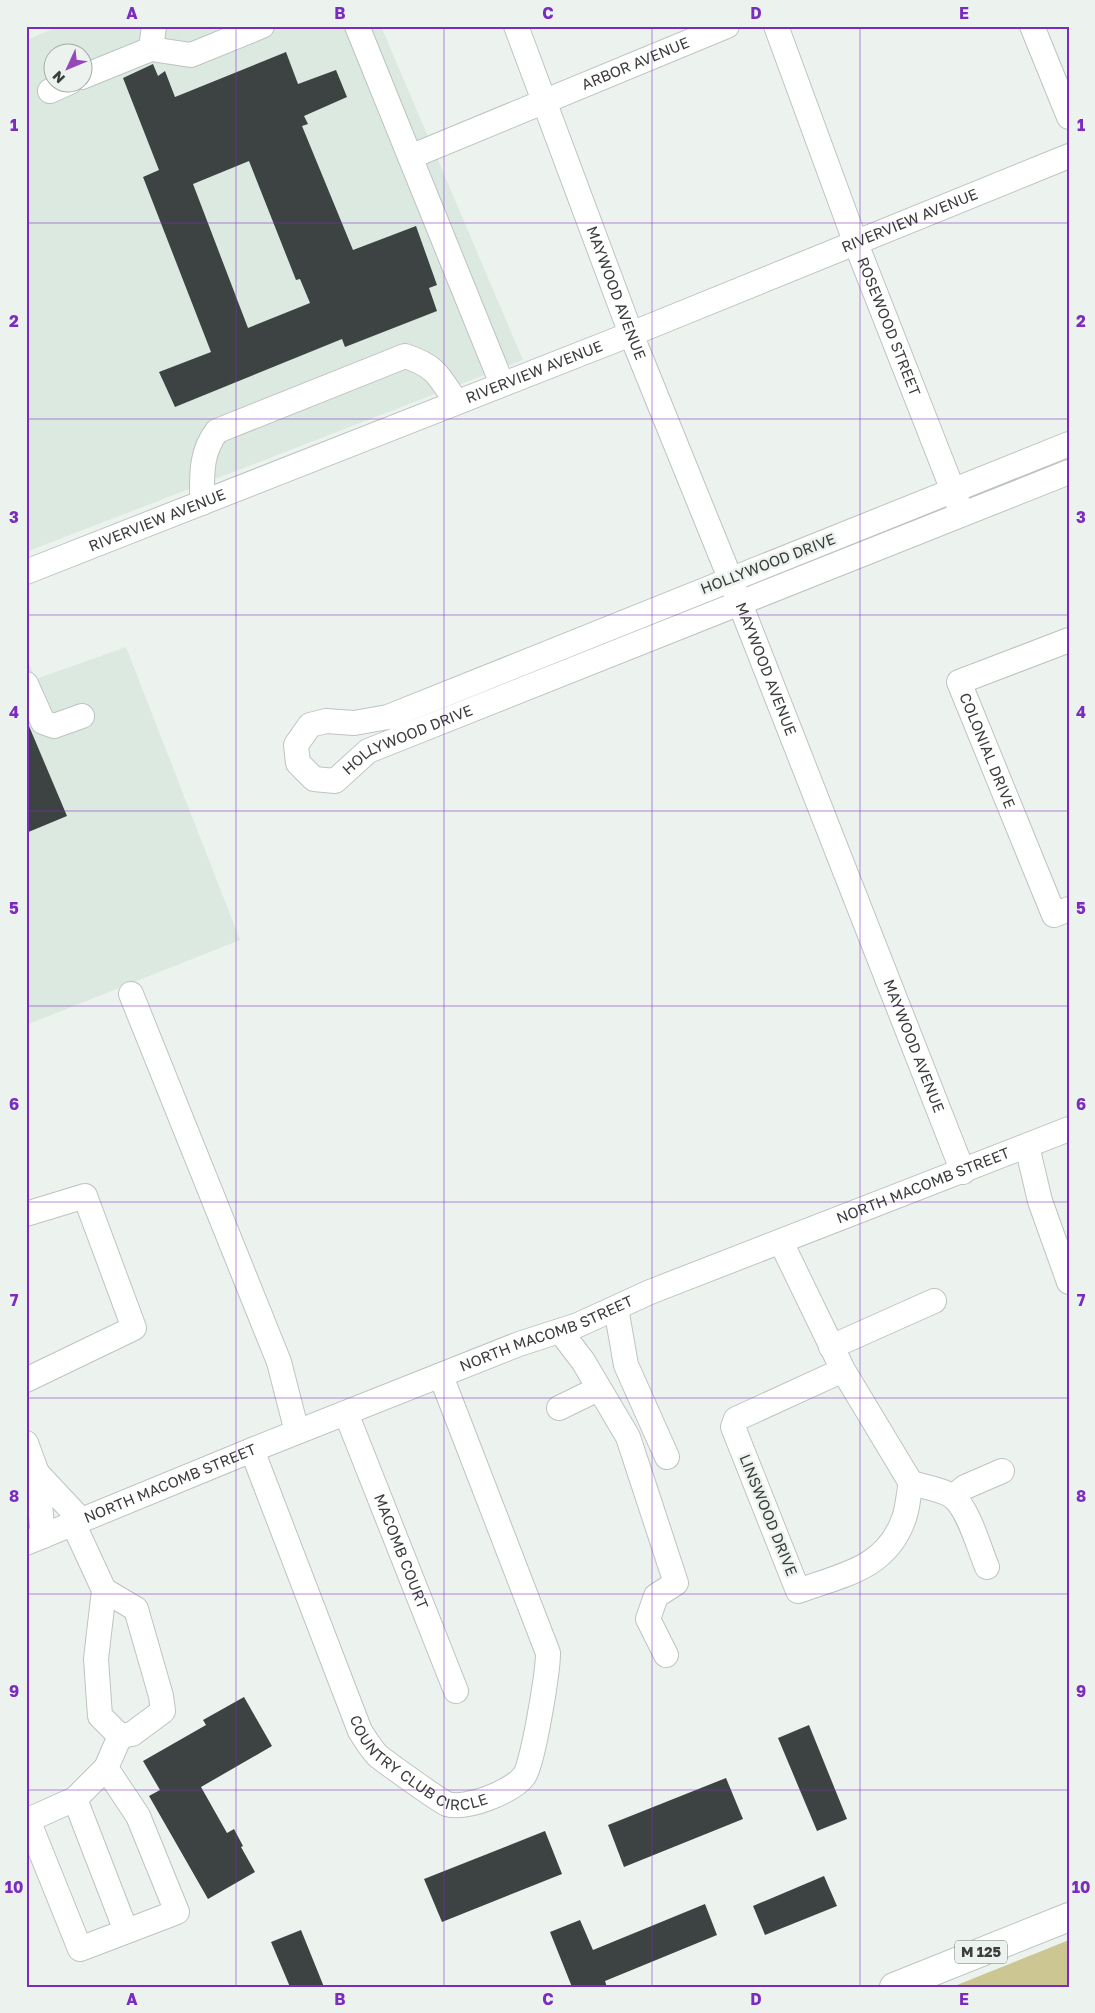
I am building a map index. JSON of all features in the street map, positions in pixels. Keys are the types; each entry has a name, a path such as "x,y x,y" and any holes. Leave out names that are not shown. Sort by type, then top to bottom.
{"main road":[{"name":"M 125","path":"894,1987 1069,1917"}],"street":[{"path":"92,71 153,37 191,55 262,26"},
{"path":"357,26 502,384"},
{"name":"MAYWOOD AVENUE","path":"516,26 631,334 740,602 963,1172"},
{"name":"ARBOR AVENUE","path":"410,157 545,103 727,26"},
{"name":"ROSEWOOD STREET","path":"776,26 855,241 962,514"},
{"path":"1032,26 1069,117"},
{"name":"RIVERVIEW AVENUE","path":"26,572 631,334 855,241 1069,156"},
{"path":"202,503 202,472 207,444 216,431 405,356 427,363 442,380 456,402"},
{"name":"HOLLYWOOD DRIVE","path":"1069,444 730,578 388,717 354,723 326,721 310,725 296,745 298,763 314,779 335,781 349,771 368,751 1069,472"},
{"name":"COLONIAL DRIVE","path":"1069,640 959,682 1054,915 1069,909"},
{"path":"26,684 44,722 54,726 82,716"},
{"path":"131,994 278,1362 297,1432"},
{"name":"NORTH MACOMB STREET","path":"35,1540 297,1432 519,1344 560,1331 781,1242 1069,1130"},
{"path":"1027,1146 1040,1200 1069,1282"},
{"path":"26,1214 85,1196 134,1328 26,1380"},
{"path":"781,1242 843,1370 911,1483 953,1497 962,1506 987,1567"},
{"path":"831,1347 934,1301"},
{"path":"616,1308 626,1365 667,1457"},
{"path":"560,1331 583,1360 598,1389 628,1437 676,1583 656,1596 648,1618 666,1654"},
{"name":"LINSWOOD DRIVE","path":"843,1370 736,1419 733,1427 798,1591 867,1565 883,1554 896,1538 904,1519 911,1483"},
{"name":"COUNTRY CLUB CIRCLE","path":"252,1450 360,1731 377,1755 448,1804 472,1803 495,1796 513,1788 526,1775 548,1676 548,1653 442,1376"},
{"path":"559,1408 598,1389"},
{"name":"MACOMB COURT","path":"346,1413 456,1690"},
{"path":"26,1443 37,1473 77,1522 104,1590 96,1659 100,1716 120,1736"},
{"path":"953,1497 965,1487 1002,1471"},
{"path":"35,1540 37,1473"},
{"path":"104,1590 136,1610 164,1711 132,1734 120,1736"},
{"path":"106,1768 138,1816 177,1912 80,1949 28,1820 75,1799 106,1768 120,1736"},
{"path":"75,1799 126,1931"}],"shaded area":[{"path":"60,26 381,26 523,360 26,552 26,40"},
{"path":"126,647 240,940 26,1025 26,657 36,679"},
{"path":"1069,1940 1069,1987 952,1987"}],"building":[{"path":"286,52 298,84 336,70 347,97 304,116 308,124 302,126 353,250 416,226 437,285 429,288 437,311 345,347 342,339 175,407 159,372 211,352 143,177 159,170 123,78 153,64 158,76 165,71 175,97","holes":["249,161 296,280 300,279 310,303 248,328 193,184"]},
{"path":"26,719 67,816 26,833"},
{"path":"244,1697 272,1746 201,1787 227,1833 234,1829 243,1846 241,1847 255,1872 208,1899 149,1796 160,1790 143,1761 206,1725 203,1720"},
{"path":"809,1725 847,1819 817,1831 778,1738"},
{"path":"726,1778 743,1819 624,1867 608,1825"},
{"path":"545,1831 562,1874 442,1922 424,1879"},
{"path":"824,1876 837,1906 765,1935 753,1906"},
{"path":"705,1904 717,1935 605,1981 607,1987 572,1987 550,1932 580,1920 593,1950"},
{"path":"301,1930 324,1987 290,1987 271,1942"}]}
